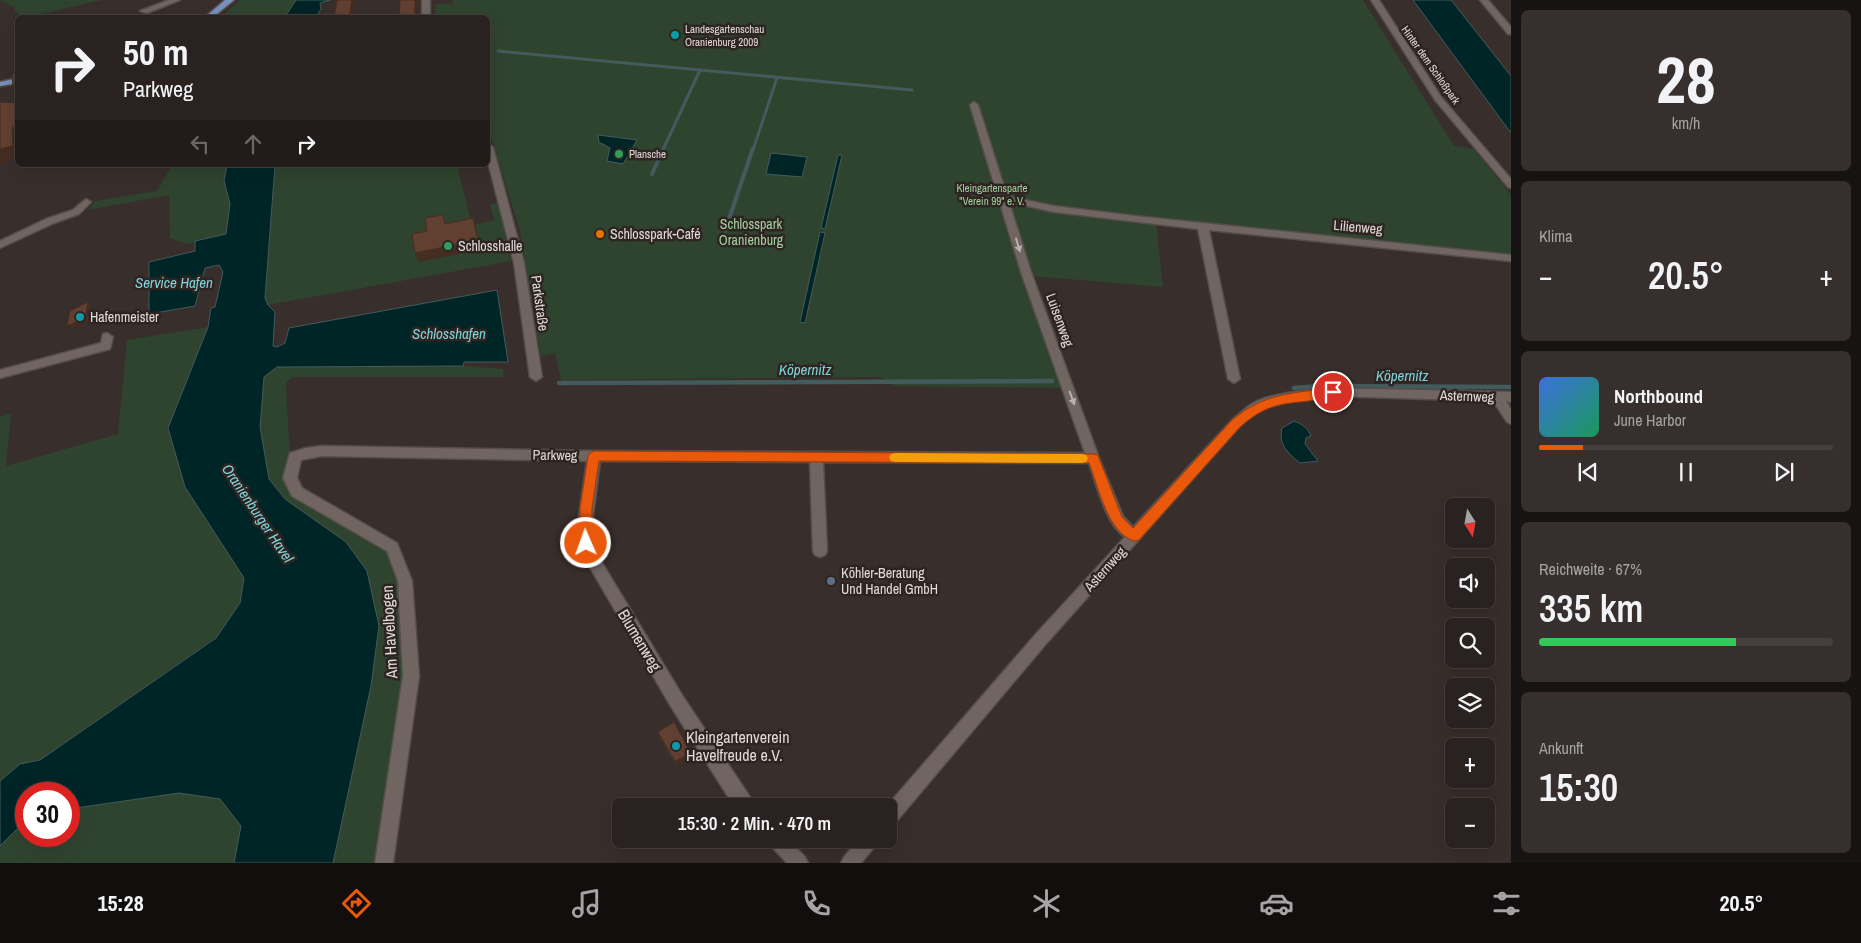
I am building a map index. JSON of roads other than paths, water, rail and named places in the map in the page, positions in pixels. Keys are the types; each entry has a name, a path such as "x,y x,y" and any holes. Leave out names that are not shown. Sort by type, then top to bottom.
{"main road":[{"path":"211,15 230,0"},
{"path":"0,84 15,81"}],"street":[{"path":"143,11 176,0"},
{"path":"426,0 426,15"},
{"name":"Hinter dem Schloßpark","path":"1375,0 1438,98 1511,185"},
{"path":"1484,0 1507,23 1511,32"},
{"name":"Luisenweg","path":"974,105 1026,272 1093,458 1117,519 1124,529 1134,536"},
{"name":"Parkstraße","path":"490,154 519,263 536,377"},
{"name":"Lilienweg","path":"1004,198 1054,210 1511,258"},
{"path":"0,245 50,221 76,212 86,202"},
{"path":"1203,227 1234,379"},
{"path":"0,374 106,346 107,337"},
{"name":"Asternweg","path":"897,808 1040,640 1236,424 1250,411 1262,404 1311,394 1333,392 1511,397"},
{"path":"1496,396 1511,419"},
{"name":"Parkweg","path":"296,457 306,453 322,451 594,456 1093,458"},
{"name":"Blumenweg","path":"594,456 586,508 586,543 595,564 676,700 732,789 740,798"},
{"name":"Am Havelbogen","path":"296,457 290,478 297,492 392,548 405,581 411,676 384,863"},
{"path":"816,457 820,551"},
{"path":"785,848 799,863"},
{"path":"850,863 862,848"}],"water":[{"path":"296,0 330,0 320,3 321,9 317,15 286,15"},
{"path":"1413,0 1451,0 1511,76 1511,133"},
{"name":"Plansche","path":"598,135 637,140 623,164 607,161 610,148 599,142"},
{"path":"771,153 807,157 802,177 766,174"},
{"path":"838,155 842,155 825,229 821,228"},
{"path":"227,167 275,167 265,298 268,305 275,312 273,346 277,347 285,343 289,328 497,290 508,362 464,362 463,366 277,367 264,377 260,427 269,479 285,499 346,542 367,571 379,626 371,686 333,863 234,863 241,826 220,799 179,793 80,807 80,782 15,782 15,831 0,846 0,781 20,764 40,760 216,638 240,603 244,578 185,487 168,428 208,327 211,308 215,307 223,272 219,265 205,268 195,306 149,314 149,262 195,251 195,241 226,234 230,204 224,181"},
{"path":"820,232 825,233 805,323 800,322"},
{"path":"1294,421 1300,423 1310,433 1311,436 1306,438 1305,444 1318,461 1300,463 1285,448 1281,439 1282,428"}],"waterway":[{"path":"498,51 700,70"},
{"path":"663,150 700,70"},
{"path":"700,70 912,90"},
{"path":"753,150 777,78"},
{"path":"652,174 664,148"},
{"path":"725,231 753,148"},
{"name":"Köpernitz","path":"559,383 1052,381"},
{"name":"Köpernitz","path":"1294,388 1320,386 1511,387"}],"place":[{"name":"Landesgartenschau Oranienburg 2009","path":"675,35"},
{"name":"Plansche","path":"619,154"},
{"name":"Schlosspark-Café","path":"600,234"},
{"name":"Schlosshalle","path":"448,246"},
{"name":"Hafenmeister","path":"80,317"},
{"name":"Köhler-Beratung Und Handel GmbH","path":"831,581"},
{"name":"Kleingartenverein Havelfreude e.V.","path":"676,746"}],"park label":[{"name":"Kleingartensparte \"Verein 99\" e. V.","path":"992,194"},
{"name":"Schlosspark Oranienburg","path":"751,232"}],"water label":[{"name":"Service Hafen","path":"174,282"},
{"name":"Schlosshafen","path":"449,333"},
{"name":"Oranienburger Havel","path":"258,513"}]}
